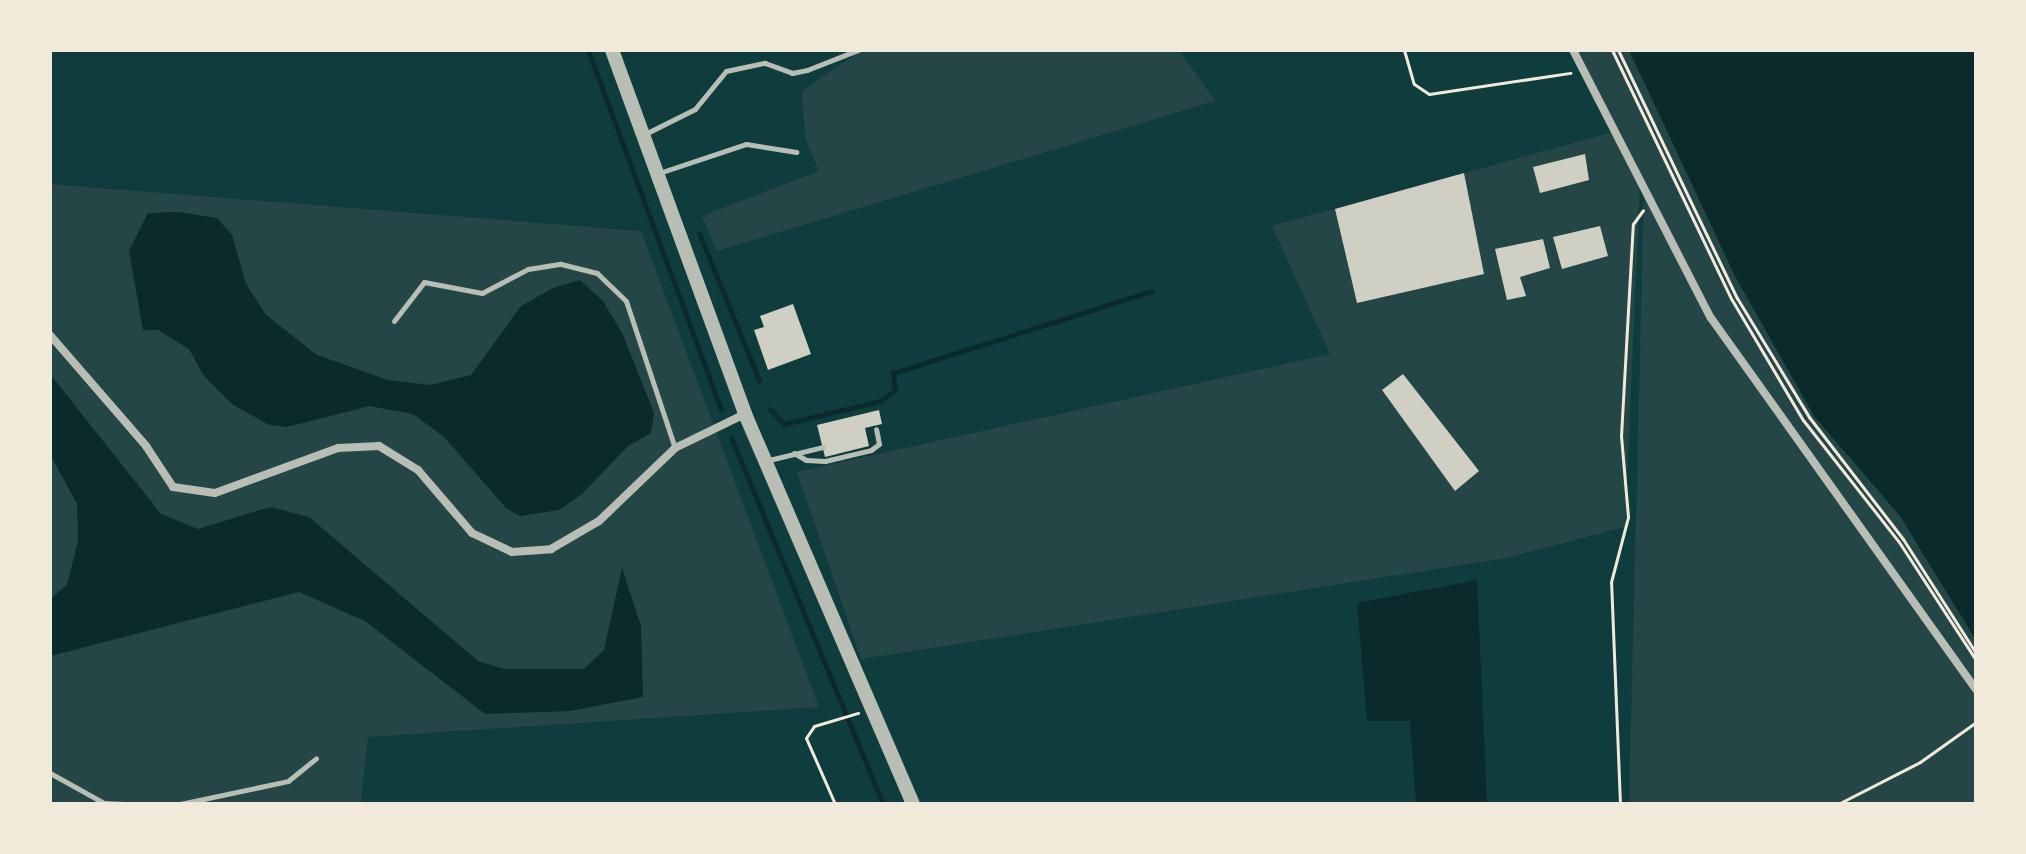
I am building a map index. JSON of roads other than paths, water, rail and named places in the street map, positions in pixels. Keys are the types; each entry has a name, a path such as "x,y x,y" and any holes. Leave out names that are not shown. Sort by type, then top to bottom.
{"street":[{"path":"612,50 745,414 913,804"},
{"path":"1573,50 1581,71 1711,318 1976,689"},
{"path":"50,335 146,446 173,487 215,493 338,448 379,446 418,470 472,533 512,552 551,549 599,521 675,448 745,414"}],"lane":[{"path":"644,134 695,109 726,71 765,63 792,73 858,50"},
{"path":"658,173 746,144 796,152"},
{"path":"394,321 424,282 482,293 528,269 561,264 597,273 626,301 675,448"},
{"path":"794,453 806,460 825,461 871,450 879,444 876,429"},
{"path":"764,461 823,447"},
{"path":"180,804 288,781 316,758"},
{"path":"50,773 104,803 124,804"}],"waterway":[{"path":"588,50 721,410"},
{"path":"699,233 759,380"},
{"path":"770,409 784,424 880,401 895,390 893,373 1151,291"},
{"path":"731,437 883,804"}]}
